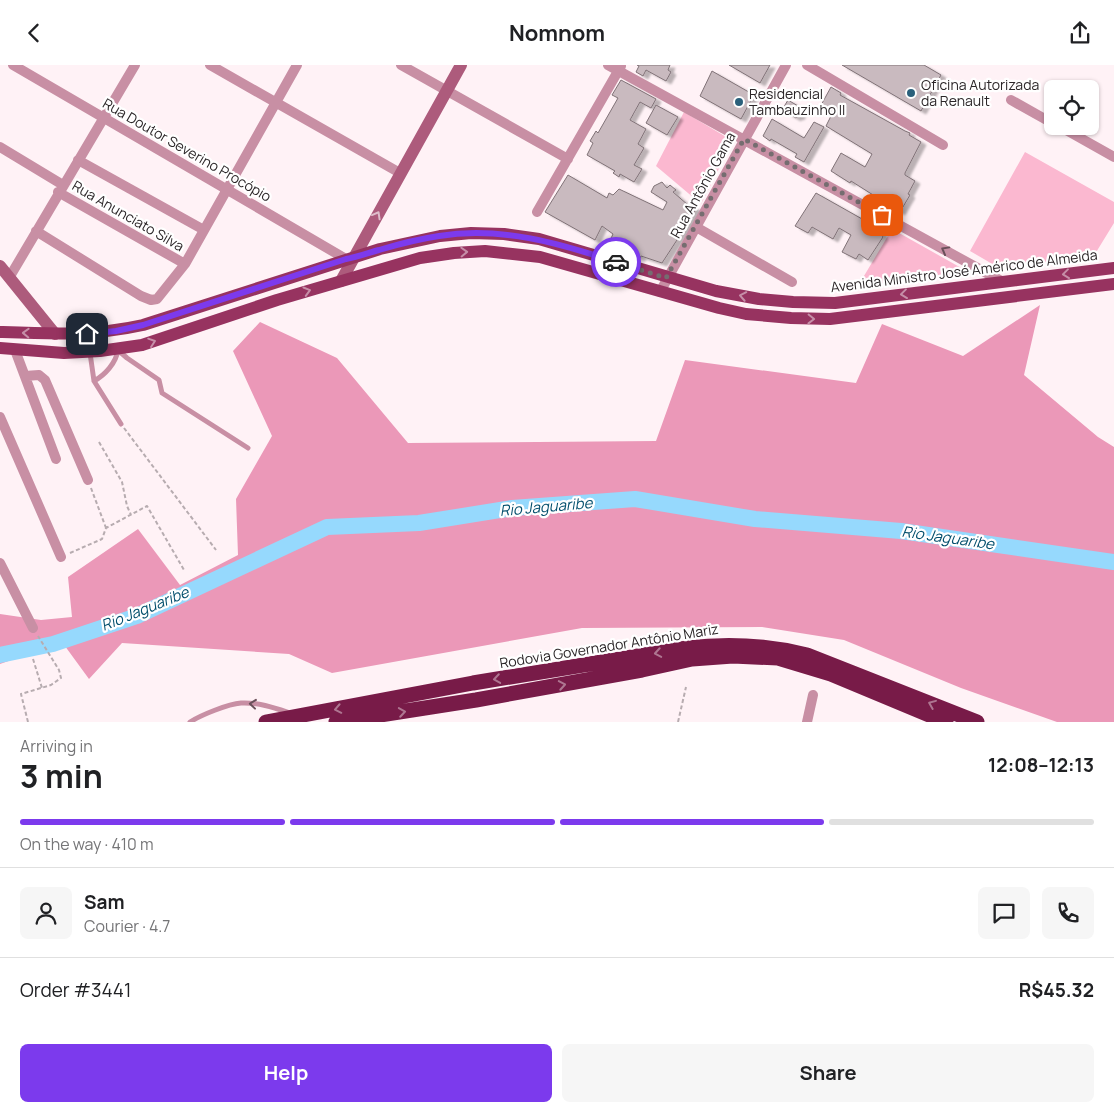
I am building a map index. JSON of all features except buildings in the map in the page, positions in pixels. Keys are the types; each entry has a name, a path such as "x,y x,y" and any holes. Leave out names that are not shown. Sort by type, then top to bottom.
{"highway":[{"name":"Rodovia Governador Antônio Mariz","path":"266,722 473,683 678,649 734,644 785,649 807,655 977,722"},
{"name":"Rodovia Governador Antônio Mariz","path":"336,722 476,700 632,672 692,659 733,655 778,659 831,674 946,722"}],"main road":[{"path":"341,281 350,259 461,65"},
{"name":"Avenida Ministro José Américo de Almeida","path":"0,332 87,334 116,331 143,325 350,259 412,242 440,236 471,233 504,234 539,239 666,278 716,291 759,299 818,303 836,303 1114,268"},
{"path":"412,242 411,251 414,256 420,258"},
{"path":"0,348 64,353 118,350 142,345 277,300 420,258 435,254 486,251 540,257 660,292 746,314 790,319 830,319 1114,284"},
{"path":"0,266 55,334"}],"street":[{"name":"Rua Doutor Severino Procópio","path":"13,65 350,259"},
{"path":"9,278 135,65"},
{"path":"210,65 400,173"},
{"path":"36,231 141,296 154,301 158,299 185,264 297,65"},
{"path":"402,65 568,159"},
{"path":"608,65 620,68 1003,282"},
{"name":"Rua Antônio Gama","path":"660,292 666,278 786,65"},
{"path":"807,65 943,145"},
{"path":"537,212 620,68"},
{"path":"1011,100 1044,119"},
{"path":"1075,135 1114,157"},
{"name":"Rua Anunciato Silva","path":"0,147 61,189 185,264"},
{"path":"78,160 204,230"},
{"path":"696,227 792,282"},
{"path":"15,350 56,459"},
{"path":"25,376 38,375 45,380 88,479"},
{"path":"0,417 61,557"},
{"path":"0,563 35,631"},
{"path":"807,722 813,695"}],"lane":[{"path":"94,381 102,377 116,359 118,350 159,380 162,393 248,448"},
{"path":"90,352 94,381 121,424"},
{"path":"190,722 201,715 240,703 268,705 300,716"}],"path":[{"path":"121,424 216,549"},
{"path":"99,442 122,482 131,515"},
{"path":"61,557 102,539 106,527 88,479"},
{"path":"106,527 147,507 184,570"},
{"path":"28,722 22,695 51,685 61,678 59,670 35,631"},
{"path":"33,659 42,688"},
{"path":"678,722 686,687"}],"shaded area":[{"path":"684,112 733,141 701,204 656,166"},
{"path":"1025,152 1114,202 1114,223 1095,254 1001,269 970,251"},
{"path":"892,229 972,274 858,286"},
{"path":"1040,305 1024,375 1098,437 1114,447 1114,722 1057,722 961,688 844,640 762,627 582,628 332,673 289,654 122,643 89,679 62,642 0,664 0,614 41,620 72,617 68,577 138,529 180,585 238,555 236,499 272,436 233,351 260,322 337,358 408,443 656,441 685,360 856,383 882,324 963,356"}],"waterway":[{"name":"Rio Jaguaribe","path":"0,655 53,644 137,616 327,527 419,523 512,508 635,499 755,519 901,531 1114,562"}],"way so far":[{"path":"616,262 666,278 744,139 882,215"}],"place":[{"name":"Oficina Autorizada da Renault","path":"911,93"},
{"name":"Residencial Tambauzinho II","path":"739,102"}],"route":[{"path":"87,334 116,331 143,325 346,259 380,249 440,236 471,233 504,234 539,239 616,262"}]}
